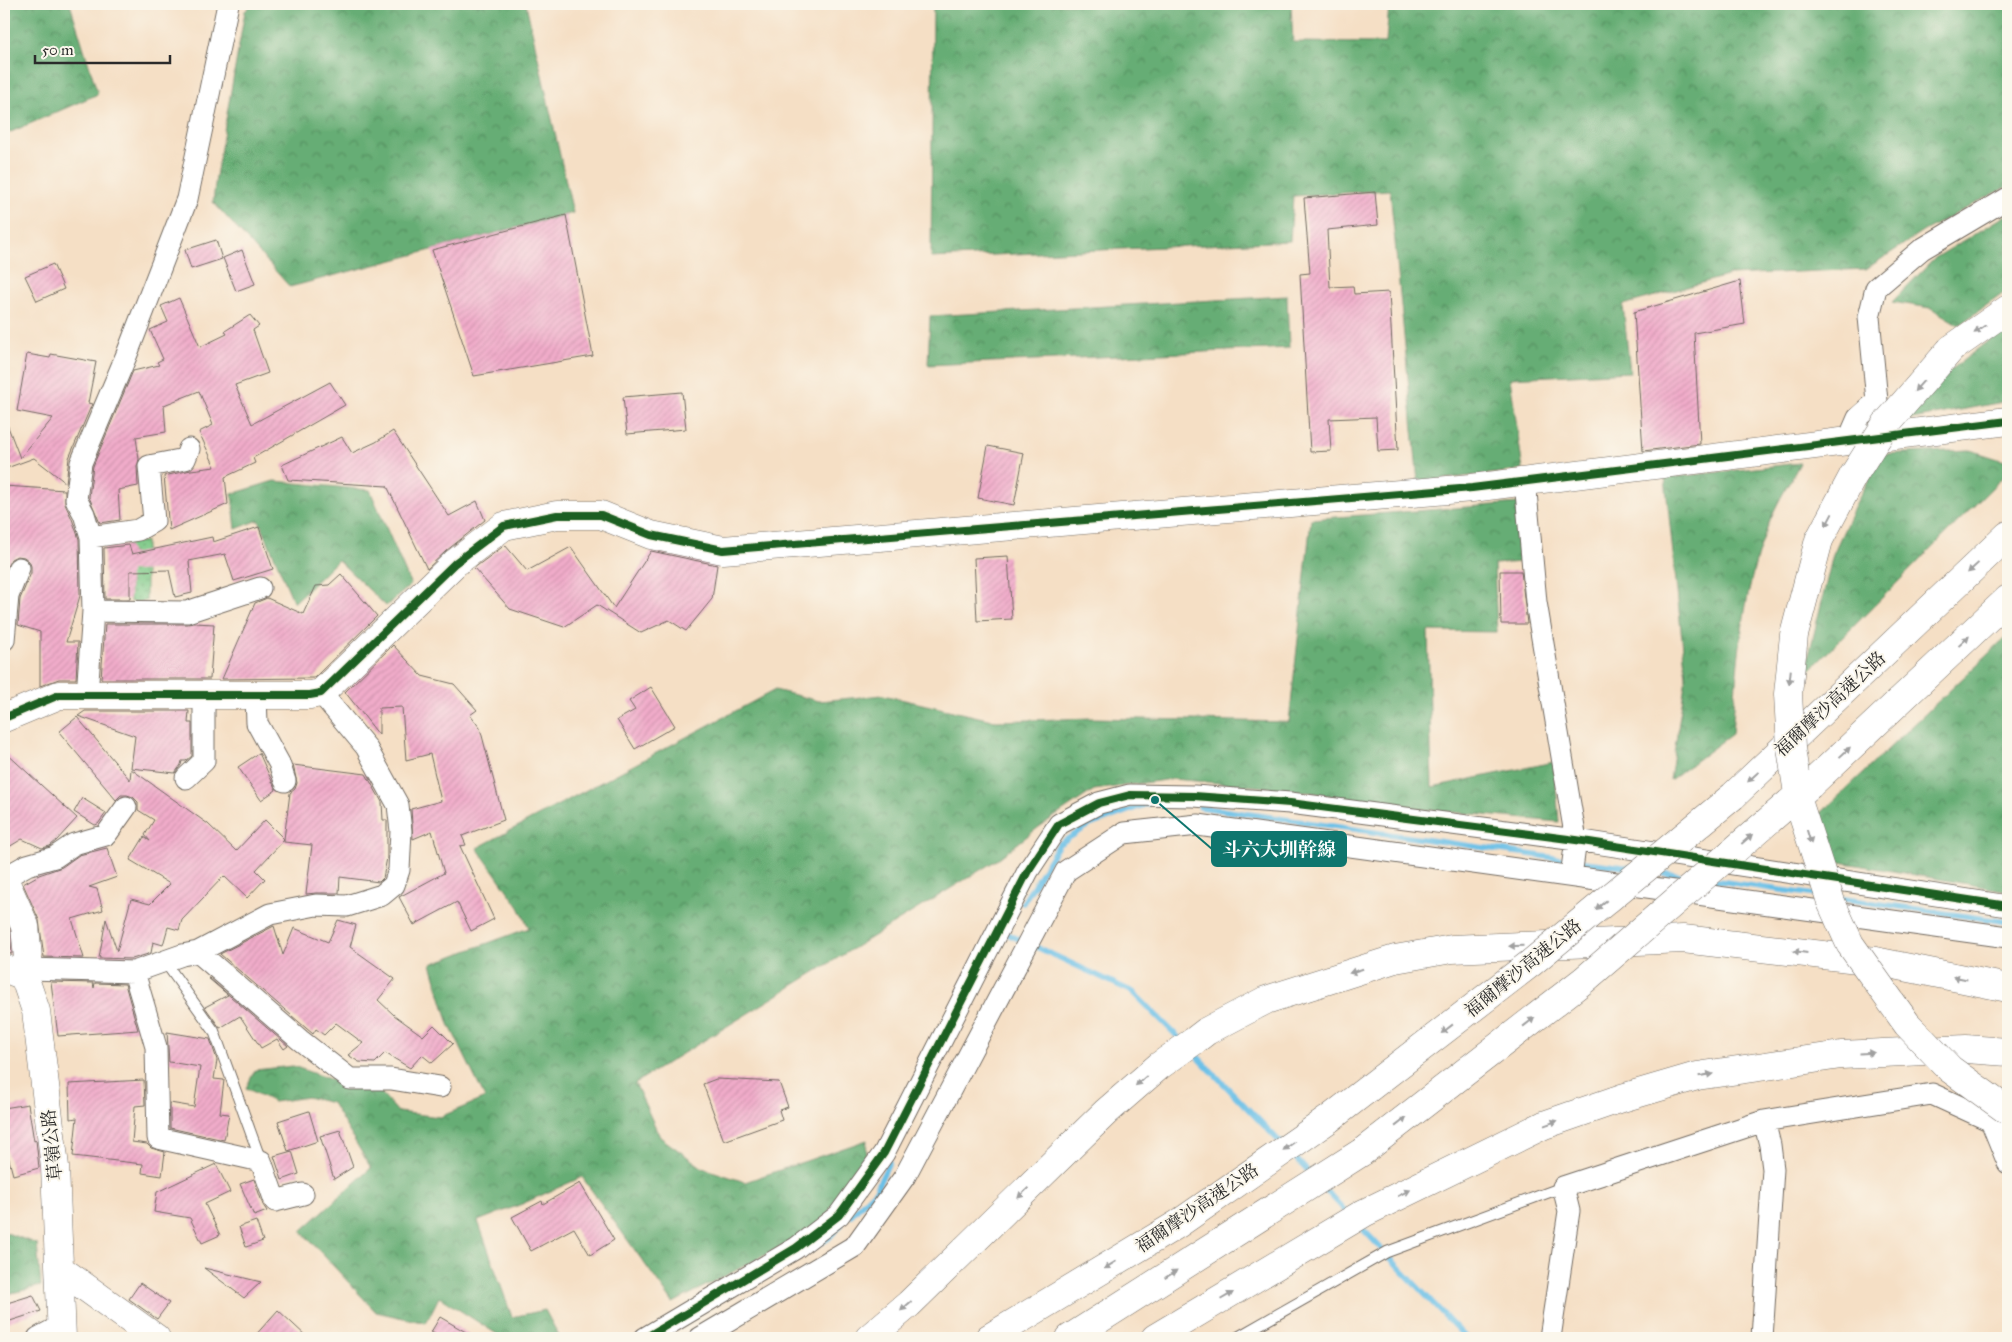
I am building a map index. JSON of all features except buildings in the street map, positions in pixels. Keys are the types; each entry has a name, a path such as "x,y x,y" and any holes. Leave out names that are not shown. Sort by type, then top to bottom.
{"main road":[{"path":"2008,309 1951,349 1886,424 1853,476 1818,540 1794,635 1788,694 1791,748 1800,807 1831,902 1850,944 1907,1024 1950,1069 2008,1111"},
{"path":"4,718 59,695 310,696 320,693 456,563 476,547 504,526 556,515 601,515 651,535 723,550 1462,489 2008,421"},
{"name":"福爾摩沙高速公路","path":"989,1338 1178,1224 1329,1119 1531,963 1733,796 2008,535"},
{"path":"1070,1338 1362,1152 1584,980 1810,785 2008,599"},
{"name":"草嶺公路","path":"4,879 25,926 19,971 36,1011 43,1062 55,1167 62,1332"},
{"path":"869,1338 909,1304 1106,1112 1186,1046 1207,1031 1266,1000 1395,959 1452,949 1683,939 1875,961 2008,988"},
{"path":"1155,1338 1353,1220 1544,1125 1622,1098 1697,1076 1841,1055 1966,1049 2008,1052"},
{"path":"60,1269 156,1338"}],"street":[{"path":"87,695 93,611 91,537 84,514 76,499 81,463 127,354 187,199 228,4"},
{"path":"1848,441 1858,418 1877,401 1869,317 1876,288 1922,249 2008,198"},
{"path":"91,537 138,530 154,521 149,466 186,459 189,449"},
{"path":"1525,481 1536,602 1576,840 1571,876"},
{"path":"4,640 8,596 19,568"},
{"path":"93,611 187,612 260,588"},
{"path":"19,971 134,972 165,962 182,954 198,952 270,914 316,905 347,906 382,895 394,885 399,870 401,831 398,805 366,747 320,693"},
{"path":"186,778 204,761 204,695"},
{"path":"256,695 257,723 279,763 285,781"},
{"path":"645,1338 796,1248 839,1215 884,1153 1028,871 1059,824 1099,802 1130,795 1194,796 1290,803 1576,840 2008,906"},
{"path":"4,879 26,865 55,857 74,844 106,835 126,807"},
{"path":"700,1338 855,1246 905,1176 1066,871 1124,833 1198,825 2008,937"},
{"path":"198,952 300,1040 350,1079 391,1079 440,1087"},
{"path":"134,972 156,1047 158,1138 261,1161 275,1201 303,1194"},
{"path":"1550,1338 1569,1211 1563,1187 1764,1121 1932,1094 1991,1121 2008,1163"},
{"path":"1762,1338 1773,1169 1764,1121"},
{"path":"38,1338 62,1332"}],"lane":[{"path":"165,962 214,1031 261,1161"},
{"path":"1236,1338 1387,1252 1563,1187"}],"green space":[{"path":"4,4 70,4 98,94 4,135"},
{"path":"252,4 526,4 573,213 290,287 213,202 245,11"},
{"path":"933,4 1291,4 1293,42 1386,43 1389,4 2008,4 2008,186 1924,231 1866,269 1730,275 1623,305 1630,372 1510,378 1523,470 1418,482 1390,190 1293,196 1290,241 931,258"},
{"path":"2008,214 2008,290 1959,325 1931,308 1892,302 1935,258"},
{"path":"1287,296 1289,348 928,365 930,316"},
{"path":"2008,325 2008,401 1902,421 1937,381"},
{"path":"1970,450 2008,462 2008,472 1804,676 1833,554 1858,499 1884,454"},
{"path":"1800,463 1770,519 1752,578 1742,630 1732,734 1670,780 1686,677 1665,478"},
{"path":"274,481 370,490 411,585 386,606 338,560 294,603 259,520 236,529 232,494"},
{"path":"1519,503 1523,562 1494,564 1497,632 1428,631 1432,787 1554,762 1559,822 1408,808 1288,789 1172,779 1094,790 1039,827 995,861 635,1083 660,1137 703,1168 745,1182 867,1140 866,1154 819,1227 673,1303 582,1177 478,1221 512,1317 545,1310 560,1338 503,1338 439,1297 426,1323 376,1312 301,1231 371,1168 332,1103 307,1097 274,1102 246,1088 255,1070 293,1066 335,1081 377,1088 398,1112 440,1117 485,1098 449,1024 431,964 529,928 519,907 477,848 775,690 819,701 883,695 996,721 1093,718 1289,722 1311,519"},
{"path":"146,541 146,601 130,602 130,581 121,580 121,545"},
{"path":"2008,635 2008,891 1834,861 1821,813"},
{"path":"4,1232 37,1244 41,1286 4,1295"}],"waterway":[{"path":"1023,903 1059,844 1090,825 1147,804"},
{"path":"1200,807 1569,860"},
{"path":"1578,861 1631,868"},
{"path":"1655,872 1690,877"},
{"path":"1712,880 1822,896"},
{"path":"1838,898 2008,922"},
{"path":"1005,933 1023,941"},
{"path":"1032,945 1133,992 1182,1041"},
{"path":"1192,1051 1281,1143"},
{"path":"1291,1153 1312,1176"},
{"path":"851,1215 876,1190 889,1162"},
{"path":"1322,1186 1348,1214"},
{"path":"1358,1224 1466,1338"},
{"path":"812,1249 829,1238 841,1225"}],"cycle path":[{"path":"4,718 59,695 310,695 321,693 455,563 504,526 557,515 601,515 651,535 723,550 1472,488 2008,421"},
{"path":"645,1338 796,1248 839,1215 884,1153 1028,871 1059,824 1099,803 1130,795 1194,796 1290,803 1576,840 2008,906"}],"place":[{"name":"斗六大圳幹線","path":"1155,800"}]}
